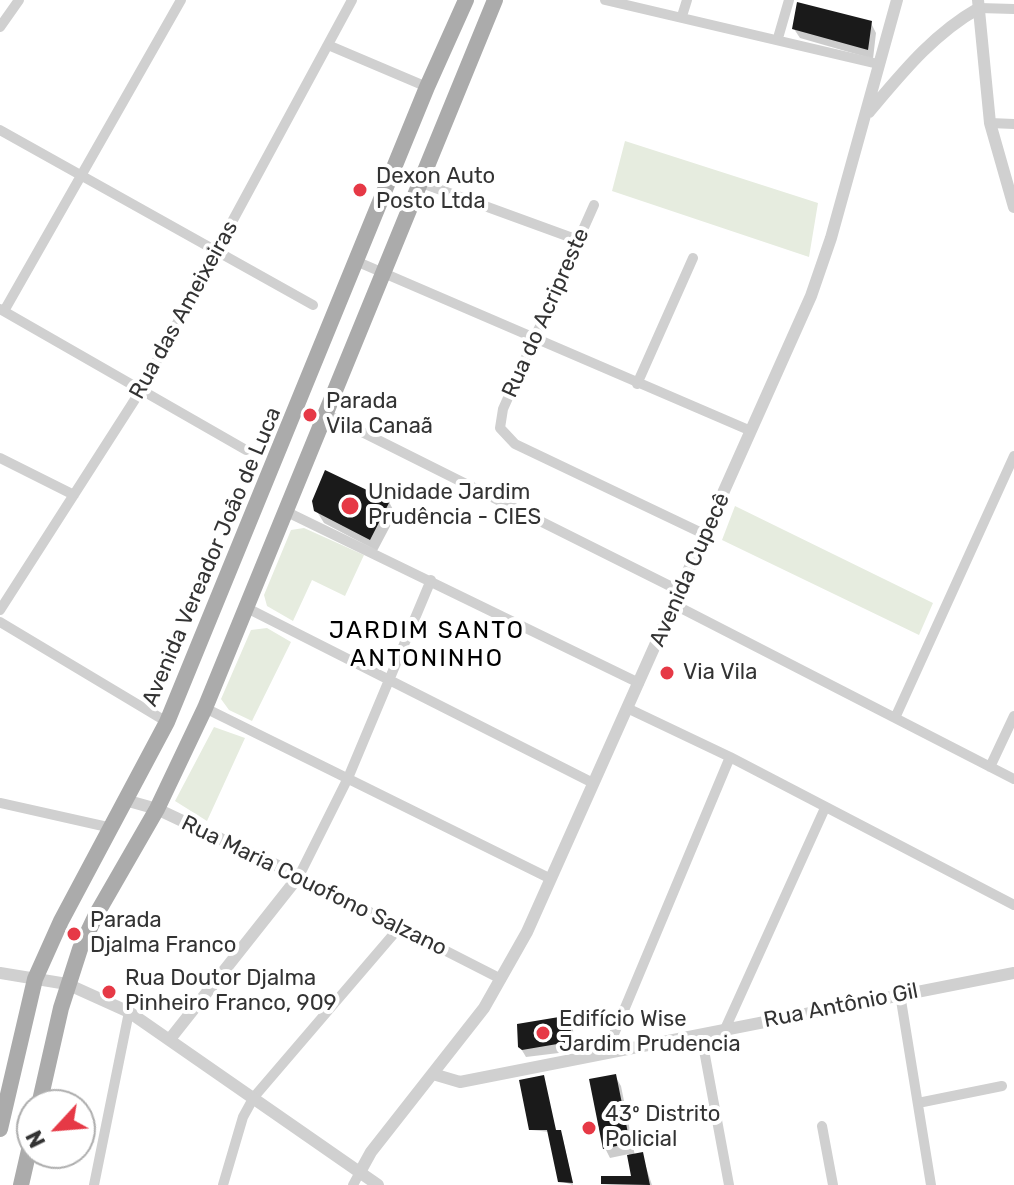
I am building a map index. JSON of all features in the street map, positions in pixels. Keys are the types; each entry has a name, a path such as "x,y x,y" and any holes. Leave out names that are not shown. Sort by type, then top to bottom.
{"main road":[{"name":"Avenida Vereador João de Luca","path":"0,1129 35,979 61,921 167,722 358,262 427,87 466,0"},
{"path":"43,1089 67,984 96,915 157,809 205,708 495,0"}],"street":[{"path":"0,27 19,0"},
{"path":"181,0 2,310 246,450"},
{"name":"Rua das Ameixeiras","path":"0,610 141,390 352,0"},
{"path":"605,0 778,38 878,64"},
{"path":"682,16 687,0"},
{"path":"778,38 789,0"},
{"name":"Avenida Cupecê","path":"353,1185 371,1152 484,1008 551,879 811,296 867,114 897,0"},
{"path":"978,4 990,123 1014,207"},
{"path":"867,114 919,53 978,4 1014,9"},
{"path":"328,45 427,87"},
{"path":"990,123 1014,124"},
{"path":"0,130 215,253 313,305"},
{"path":"419,182 578,240"},
{"name":"Rua do Acripreste","path":"594,205 499,420 504,435 706,535"},
{"path":"637,384 693,258"},
{"path":"358,262 383,270 535,340 751,431"},
{"path":"324,413 680,591"},
{"path":"895,718 1014,456"},
{"path":"0,458 74,495"},
{"path":"285,511 639,683"},
{"path":"170,1039 299,876 348,778 431,580"},
{"path":"675,605 1014,779"},
{"path":"245,607 593,783"},
{"path":"0,622 167,722"},
{"path":"205,708 551,879"},
{"path":"627,708 730,757 1014,905"},
{"path":"990,767 1014,716"},
{"path":"613,1052 614,1034 730,757"},
{"name":"Rua Maria Couofono Salzano","path":"125,800 157,809 299,876 501,979"},
{"path":"0,803 112,828"},
{"path":"725,1029 825,808"},
{"path":"223,1185 239,1129 254,1097 398,929"},
{"path":"0,973 67,984 129,1012 378,1185"},
{"name":"Rua Antônio Gil","path":"433,1074 460,1082 1014,973"},
{"path":"900,994 931,1185"},
{"path":"94,1185 129,1012"},
{"path":"701,1034 729,1185"},
{"path":"918,1103 1002,1086"},
{"path":"822,1126 833,1185"}],"shaded area":[{"path":"625,141 818,203 809,257 612,191"},
{"path":"735,506 933,603 919,635 722,540"},
{"path":"304,528 364,555 345,596 312,580 293,621 267,606 264,595 291,530"},
{"path":"267,628 291,642 252,721 229,710 221,699 251,630"},
{"path":"214,727 245,738 207,821 175,801"}],"building":[{"path":"797,2 872,21 868,50 792,29"},
{"name":"Unidade Jardim Prudência - CIES","path":"325,470 390,501 370,540 314,511 312,501"},
{"name":"Edifício Wise Jardim Prudencia","path":"565,1016 569,1019 572,1038 569,1042 522,1050 518,1047 517,1024"},
{"path":"616,1074 630,1143 603,1149 589,1079"},
{"path":"544,1075 556,1130 561,1130 573,1183 558,1182 547,1130 529,1130 519,1080"},
{"path":"643,1152 650,1185 601,1184 601,1176 631,1176 627,1155"}],"place":[{"name":"Dexon Auto Posto Ltda","path":"360,190"},
{"name":"Parada Vila Canaã","path":"310,415"},
{"name":"Unidade Jardim Prudência - CIES","path":"350,506"},
{"name":"Via Vila","path":"667,673"},
{"name":"Parada Djalma Franco","path":"74,934"},
{"name":"Rua Doutor Djalma Pinheiro Franco, 909","path":"109,992"},
{"name":"Edifício Wise Jardim Prudencia","path":"543,1033"},
{"name":"43º Distrito Policial","path":"589,1128"}],"district":[{"name":"JARDIM SANTO ANTONINHO","path":"427,645"}]}
